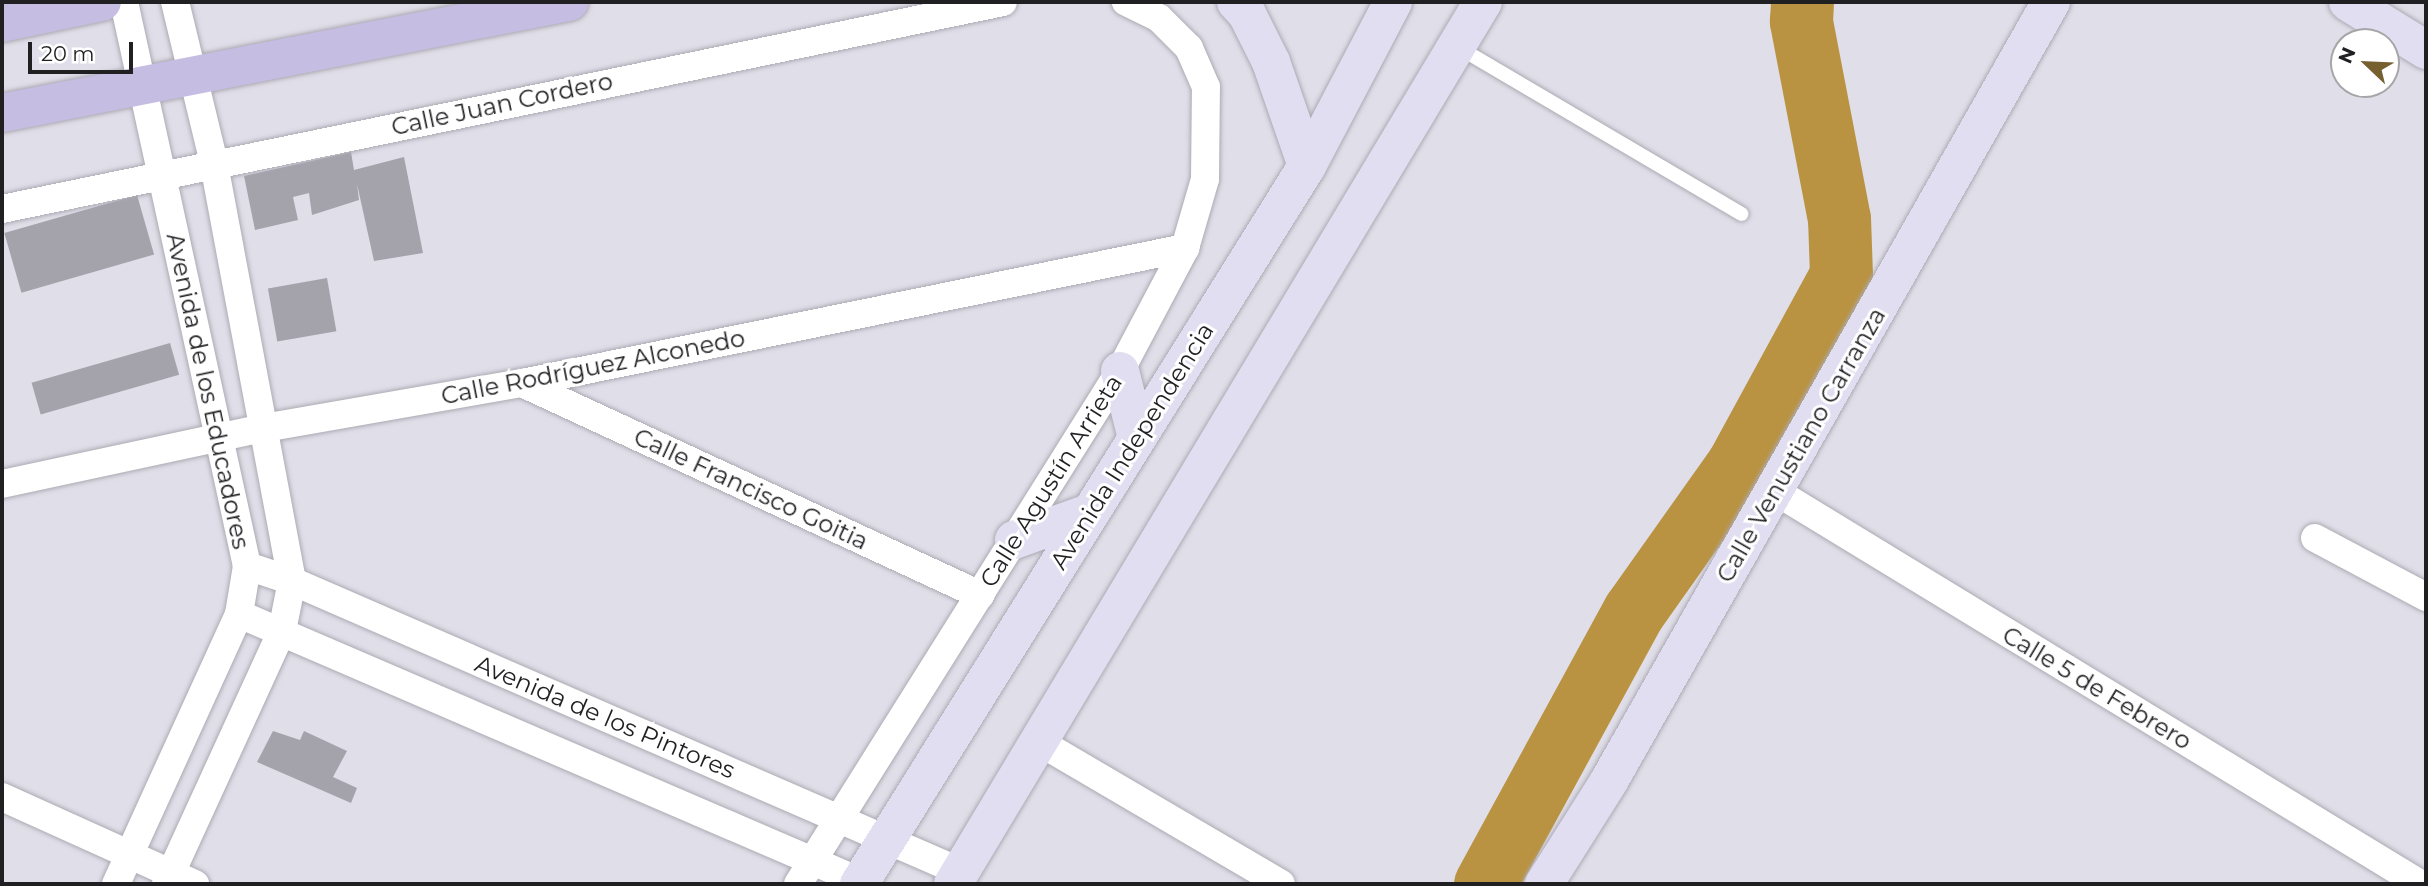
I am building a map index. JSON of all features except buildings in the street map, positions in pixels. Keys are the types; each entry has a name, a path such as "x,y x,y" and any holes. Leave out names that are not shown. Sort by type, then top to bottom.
{"main road":[{"path":"2,23 102,2"},
{"path":"2,113 193,73 569,2"},
{"path":"1236,2 1247,14 1271,62 1307,166"},
{"name":"Avenida Independencia","path":"862,883 1089,513 1307,166 1393,2"},
{"path":"957,878 1041,743 1483,2"},
{"name":"Calle Venustiano Carranza","path":"1544,884 1581,829 2051,2"},
{"path":"2348,2 2426,50"},
{"path":"1120,371 1137,438"},
{"path":"1014,540 1089,513"}],"street":[{"name":"Avenida de los Educadores","path":"116,884 239,614 247,566 124,2"},
{"name":"Avenida de los Educadores","path":"175,2 214,163 292,581 282,631 177,881"},
{"name":"Calle Juan Cordero","path":"2,209 214,163 1003,2"},
{"name":"Calle Agustín Arrieta","path":"806,873 1120,371 1185,248 1205,179 1208,137 1206,87 1189,48 1158,18 1126,2"},
{"name":"Calle Rodríguez Alconedo","path":"2,484 264,428 522,383 1185,248"},
{"name":"Calle Francisco Goitia","path":"522,383 980,595"},
{"name":"Calle 5 de Febrero","path":"1775,491 2420,884"},
{"path":"2315,538 2426,597"},
{"name":"Avenida de los Pintores","path":"247,566 292,581 839,818 887,840 957,878"},
{"name":"Avenida de los Pintores","path":"239,614 282,631 806,873 862,883"},
{"path":"1041,743 1281,884"},
{"path":"2,797 130,854 177,881"}],"lane":[{"path":"1457,46 1741,215"}],"waterway":[{"path":"1485,884 1634,611 1738,464 1841,275 1839,219 1801,21 1802,2"}]}
